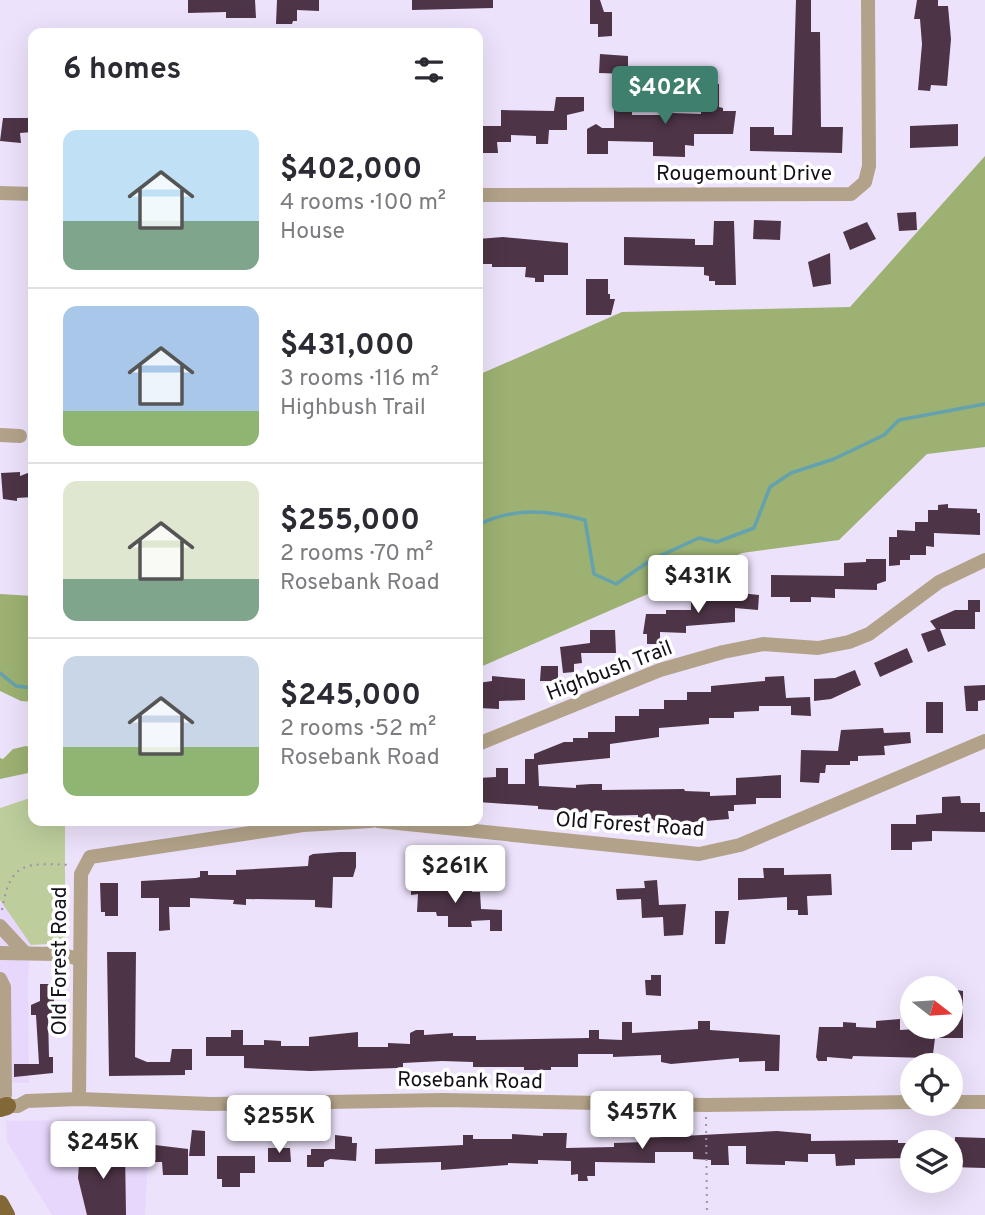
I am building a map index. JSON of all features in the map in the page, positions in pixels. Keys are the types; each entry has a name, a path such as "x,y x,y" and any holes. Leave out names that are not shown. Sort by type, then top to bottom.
{"main road":[{"path":"0,1204 6,1215"}],"street":[{"name":"Rougemount Drive","path":"483,195 851,194 865,182 869,166 867,0"},
{"path":"0,193 28,194"},
{"path":"0,435 20,436"},
{"name":"Highbush Trail","path":"483,742 660,670 723,652 763,644 818,648 849,642 870,634 939,582 985,560"},
{"name":"Old Forest Road","path":"427,826 699,854 740,845 985,741"},
{"path":"90,857 296,826"},
{"name":"Old Forest Road","path":"79,1100 81,874 90,857"},
{"path":"0,926 25,953"},
{"path":"0,953 58,954 80,959"},
{"path":"0,979 4,987 2,1102"},
{"name":"Rosebank Road","path":"2,1102 79,1100 211,1104 443,1100 706,1105 900,1102"},
{"path":"963,1102 985,1102"}],"path":[{"path":"2,909 6,886 18,870 28,864 78,865 90,857"},
{"path":"706,1105 707,1215"}],"shaded area":[{"path":"0,900 31,945 28,979 29,1083 0,1082"},
{"path":"150,1119 145,1215 52,1215 7,1142 6,1121"}],"green space":[{"path":"985,156 985,447 927,454 839,540 742,553 483,666 483,373 622,312 850,307"},
{"path":"0,594 28,596 28,702 0,691"},
{"path":"28,747 28,773 0,779 0,758 3,759 13,749"},
{"path":"28,799 28,826 65,826 65,943 31,945 0,900 0,808"}],"building":[{"path":"188,0 255,0 256,18 226,18 226,12 188,13"},
{"path":"277,0 319,0 319,11 297,10 297,21 292,24 276,24"},
{"path":"412,0 493,0 493,8 412,10"},
{"path":"590,0 600,0 604,12 612,12 612,36 598,37 598,24 590,24"},
{"path":"796,0 811,0 811,32 820,32 821,127 843,127 842,153 750,151 750,127 774,127 774,135 792,135"},
{"path":"917,0 938,0 938,6 948,6 951,39 947,86 931,85 930,91 918,90 922,44 920,19 914,19"},
{"path":"600,54 628,56 628,74 599,73"},
{"path":"702,84 719,84 719,107 723,108 723,111 736,111 733,134 694,134 694,146 685,145 685,157 653,156 653,142 608,141 608,154 587,154 587,129 596,124 602,128 614,128 614,108 632,108 632,115 660,115 660,94 672,94 672,113 701,114"},
{"path":"556,97 584,97 584,111 567,115 567,130 549,130 548,144 536,144 536,136 511,135 511,142 497,142 498,153 483,153 483,126 501,126 501,110 554,111"},
{"path":"3,118 28,118 28,132 20,133 21,143 0,141"},
{"path":"958,124 958,146 910,148 910,126"},
{"path":"916,212 917,230 899,231 897,213"},
{"path":"754,220 781,221 780,240 753,239"},
{"path":"714,221 734,221 736,285 715,285 715,281 709,281 709,276 704,275 704,267 624,265 624,237 695,239 695,245 713,245"},
{"path":"867,222 876,239 850,250 843,232"},
{"path":"503,237 568,243 568,275 544,275 544,282 535,282 535,278 525,277 526,267 492,267 492,264 483,264 483,239"},
{"path":"830,253 831,284 813,287 808,262"},
{"path":"586,279 608,279 608,294 610,299 615,299 611,315 586,315"},
{"path":"20,472 20,476 28,473 28,497 17,498 17,501 3,499 1,473"},
{"path":"948,504 948,508 977,509 977,513 980,513 980,535 934,533 934,547 926,546 926,555 910,555 910,560 900,560 900,565 889,566 889,537 897,537 897,530 915,531 915,522 928,522 928,510 938,510 938,505"},
{"path":"866,559 886,559 886,581 877,584 877,590 835,589 835,598 811,597 811,602 790,602 790,597 771,597 771,575 844,576 844,563 866,562"},
{"path":"740,593 759,595 758,610 735,608 735,622 686,626 686,633 660,632 660,644 647,644 647,634 643,634 646,614 666,614 666,610 691,610 691,597"},
{"path":"968,600 980,600 980,612 975,612 975,629 940,629 946,645 928,652 921,634 936,629 930,621 955,610 968,610"},
{"path":"590,630 615,630 616,653 581,653 582,663 574,664 574,672 563,673 560,647 590,643"},
{"path":"907,648 913,662 880,677 874,663"},
{"path":"541,666 558,666 558,681 540,681"},
{"path":"855,670 861,685 831,699 814,701 814,679 835,678"},
{"path":"492,676 525,679 525,700 499,701 499,709 483,708 483,682 492,681"},
{"path":"784,676 786,698 810,697 811,716 791,715 791,706 759,706 759,711 734,712 734,718 709,718 709,724 659,728 659,737 610,744 610,758 538,765 539,786 576,788 576,785 602,784 602,790 684,789 710,792 710,796 736,795 736,778 781,775 781,798 756,798 756,804 734,805 734,811 728,811 729,819 670,824 663,820 638,821 638,815 597,816 597,813 483,802 483,778 496,777 496,768 508,768 508,784 525,784 525,759 534,759 534,754 564,742 573,742 573,738 588,738 588,732 615,732 615,716 639,716 639,709 664,709 664,700 687,700 687,692 711,692 711,686 765,681 765,677"},
{"path":"985,685 985,700 978,701 978,711 966,711 964,686"},
{"path":"926,702 943,702 943,733 926,733"},
{"path":"883,728 884,733 910,732 911,743 884,746 885,755 858,756 858,761 850,761 850,765 826,765 825,773 820,773 819,783 800,782 801,750 838,751 841,730"},
{"path":"960,796 961,803 980,803 980,812 985,812 985,832 932,831 932,841 912,842 912,850 891,850 891,824 916,824 916,815 942,813 942,797"},
{"path":"356,852 356,867 353,877 333,877 332,908 315,907 315,900 246,899 246,905 233,904 234,900 190,898 190,907 169,907 170,930 159,931 159,898 141,898 141,881 196,878 200,877 200,871 208,871 208,875 236,875 236,870 308,866 309,856 313,854"},
{"path":"763,868 784,868 784,875 831,874 832,895 807,896 808,915 798,915 798,910 787,910 787,897 738,900 738,878 764,878"},
{"path":"411,880 433,880 433,890 463,889 462,881 471,881 472,892 480,892 481,909 502,910 502,931 490,931 490,920 471,921 472,927 448,927 448,916 437,916 436,912 417,912 418,894 411,895"},
{"path":"657,880 659,905 686,904 683,935 664,936 663,917 642,918 641,899 617,900 616,889 645,888 644,881"},
{"path":"100,883 118,883 118,916 105,916 105,912 101,912"},
{"path":"715,911 729,911 725,944 715,944"},
{"path":"107,952 136,952 135,1057 147,1062 170,1062 172,1049 192,1049 192,1070 185,1070 185,1075 109,1076"},
{"path":"651,975 661,975 661,996 646,995 645,980 651,980"},
{"path":"40,984 54,984 54,1015 48,1015 49,1057 53,1057 53,1073 14,1077 14,1064 39,1064 36,1015 31,1015 31,1005 40,1001"},
{"path":"900,1019 900,1040 935,1040 933,1053 900,1053 900,1057 827,1057 827,1061 818,1061 816,1057 819,1027 843,1027 843,1022 856,1023 856,1027 876,1028 876,1021"},
{"path":"698,1021 710,1021 710,1030 780,1035 779,1071 765,1071 765,1061 739,1062 739,1058 671,1064 661,1062 661,1055 613,1057 613,1054 578,1054 578,1067 551,1067 551,1070 473,1067 473,1062 442,1061 403,1063 403,1067 397,1068 310,1071 244,1068 244,1056 206,1056 206,1037 231,1037 231,1030 243,1030 243,1045 264,1045 264,1040 281,1041 281,1046 309,1046 309,1037 358,1032 358,1047 388,1047 388,1043 410,1044 410,1033 416,1030 424,1030 424,1035 453,1033 453,1036 476,1036 476,1040 589,1038 589,1030 599,1030 599,1039 622,1040 622,1022 632,1022 632,1033 698,1029"},
{"path":"192,1130 205,1131 205,1156 189,1156"},
{"path":"777,1131 811,1134 811,1141 898,1140 900,1158 855,1159 855,1165 836,1166 835,1154 808,1154 808,1162 785,1161 785,1165 746,1164 746,1146 728,1146 729,1165 711,1165 711,1160 693,1159 693,1152 655,1152 655,1163 595,1162 595,1176 587,1176 588,1181 578,1181 578,1174 571,1175 571,1161 538,1160 538,1164 508,1163 441,1170 441,1162 375,1164 375,1149 463,1145 463,1135 473,1135 473,1139 512,1139 512,1134 543,1136 543,1133 567,1133 566,1148 614,1147 614,1143 644,1142 644,1138"},
{"path":"335,1135 352,1137 352,1143 357,1143 356,1161 330,1159 324,1162 324,1167 307,1167 307,1155 311,1155 311,1149 335,1149"},
{"path":"963,1137 985,1138 985,1168 963,1167"},
{"path":"155,1145 188,1149 188,1175 163,1175 162,1162 154,1162"},
{"path":"268,1148 290,1148 291,1162 268,1162"},
{"path":"80,1149 125,1150 126,1215 87,1215 78,1178"},
{"path":"217,1156 255,1156 255,1173 240,1173 240,1187 222,1187 222,1179 217,1179"}],"waterway":[{"path":"483,523 505,515 531,512 585,520 594,574 616,584 651,560 699,538 717,542 754,528 770,487 791,473 834,459 884,435 899,420 985,404"},
{"path":"0,673 16,686 28,687"}]}
